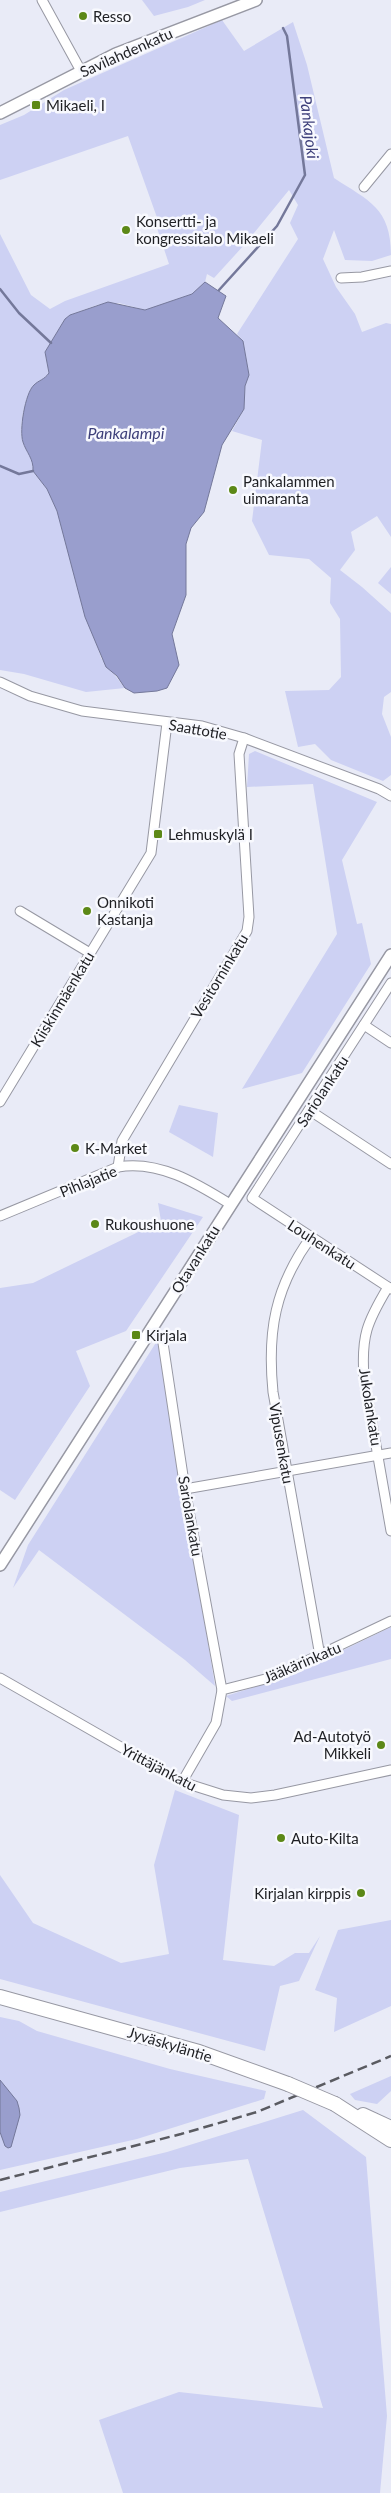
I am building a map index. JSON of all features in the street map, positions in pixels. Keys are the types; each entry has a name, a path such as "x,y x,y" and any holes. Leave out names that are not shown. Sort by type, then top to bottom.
{"highway":[{"name":"Jyväskyläntie","path":"0,1997 199,2052 288,2084 391,2128"},
{"name":"Jyväskyläntie","path":"335,2104 391,2140"}],"main road":[{"name":"Savilahdenkatu","path":"0,114 81,71 157,36 256,0"},
{"name":"Otavankatu","path":"0,1565 391,955"}],"street":[{"path":"42,0 81,71"},
{"path":"364,187 391,154"},
{"path":"342,278 370,276 391,271"},
{"name":"Saattotie","path":"0,682 52,704 82,711 202,726 244,738 380,789 391,796"},
{"name":"Kiiskinmäenkatu","path":"0,1102 150,853 167,723"},
{"name":"Vesitorninkatu","path":"118,1167 122,1141 247,931 249,917 239,754 244,738"},
{"path":"20,911 90,953"},
{"name":"Sariolankatu","path":"252,1198 391,983"},
{"path":"364,1025 391,1043"},
{"path":"309,1110 391,1164"},
{"name":"Pihlajatie","path":"0,1216 118,1167 133,1164 154,1166 186,1180 230,1204"},
{"name":"Louhenkatu","path":"252,1198 390,1288"},
{"name":"Vipusenkatu","path":"311,1237 284,1280 277,1300 270,1362 273,1392 320,1656"},
{"name":"Jukolankatu","path":"390,1288 372,1313 366,1330 362,1353 364,1377 391,1531"},
{"name":"Sariolankatu","path":"163,1342 185,1489 222,1690"},
{"path":"185,1489 391,1453"},
{"name":"Jääkärinkatu","path":"222,1690 274,1677 391,1620"},
{"name":"Yrittäjänkatu","path":"0,1678 182,1782 223,1795 250,1798 391,1770"},
{"path":"182,1782 216,1722 222,1690"}],"shaded area":[{"path":"142,0 205,0 188,7 154,16"},
{"path":"222,20 244,51 293,22 307,65 334,178 358,193 376,208 387,226 390,239 391,255 372,261 345,260 334,230 323,259 336,287 355,314 362,332 386,323 391,324 391,537 377,516 351,532 355,550 340,570 391,613 391,692 384,697 382,714 391,737 391,775 383,781 331,760 315,744 298,747 285,691 329,690 341,677 340,619 330,603 331,578 309,559 269,555 252,521 262,440 232,431 244,409 245,386 249,375 243,341 237,334 298,239 290,223 298,205 289,190 245,244 214,278 207,274 205,282 192,294 145,310 119,303 97,305 70,315 65,319 45,352 49,373 34,385 25,403 21,429 24,446 30,456 33,471 47,489 57,511 101,658 125,688 86,692 24,674 0,670 0,234 31,295 50,309 65,301 169,264 157,228 160,226 128,136 0,180 0,125 24,115 64,90"},
{"path":"391,567 391,594 378,583"},
{"path":"255,751 377,802 342,860 357,924 362,923 371,964 302,1073 242,1089 337,934 313,784 247,787 249,754"},
{"path":"179,1105 218,1113 213,1157 169,1132"},
{"path":"158,1203 203,1217 126,1331 76,1351 90,1386 15,1500 0,1490 0,1288 33,1283 161,1221"},
{"path":"157,1341 161,1353 215,1686 185,1660 39,1550 13,1588 28,1545"},
{"path":"391,1627 391,1659 232,1701 226,1696 292,1675"},
{"path":"175,1790 239,1815 223,1960 274,1966 295,1953 309,1953 320,1936 299,1981 280,1986 265,2051 0,1979 0,1875 33,1923 121,1963 169,1954 154,1865"},
{"path":"391,1920 391,2006 334,2032 337,1998 315,1990 338,1930"},
{"path":"0,2017 19,2021 37,2031 170,2069 266,2091 264,2099 137,2139 0,2170"},
{"path":"391,2076 391,2091 377,2104 355,2100 350,2094"},
{"path":"303,2110 366,2157 387,2416 380,2493 123,2493 99,2420 179,2392 323,2408 248,2159 180,2168 0,2212 0,2192 167,2152"}],"water":[{"name":"Pankalampi","path":"205,282 226,296 218,318 243,341 249,375 245,386 244,409 222,445 204,512 191,528 186,544 186,595 172,634 179,665 167,688 134,693 125,688 117,676 106,667 85,617 57,511 47,489 33,471 31,459 23,442 24,412 31,389 49,373 45,352 65,319 70,315 108,302 145,310 192,294"},
{"path":"0,2080 17,2101 20,2115 11,2147 8,2148 5,2146 0,2132"}],"waterway":[{"name":"Pankajoki","path":"219,290 277,226 305,175 287,36 283,28"},
{"path":"0,289 19,313 51,343"},
{"path":"0,466 19,474 33,471"}],"railway":[{"path":"0,2180 181,2134 257,2112 391,2056"}],"place":[{"name":"Resso","path":"83,16"},
{"name":"Mikaeli, I","path":"36,105"},
{"name":"Konsertti- ja kongressitalo Mikaeli","path":"126,230"},
{"name":"Pankalammen uimaranta","path":"233,490"},
{"name":"Lehmuskylä I","path":"158,834"},
{"name":"Onnikoti Kastanja","path":"87,911"},
{"name":"K-Market","path":"75,1148"},
{"name":"Rukoushuone","path":"95,1224"},
{"name":"Kirjala","path":"136,1335"},
{"name":"Ad-Autotyö Mikkeli","path":"381,1745"},
{"name":"Auto-Kilta","path":"281,1838"},
{"name":"Kirjalan kirppis","path":"361,1893"}]}
